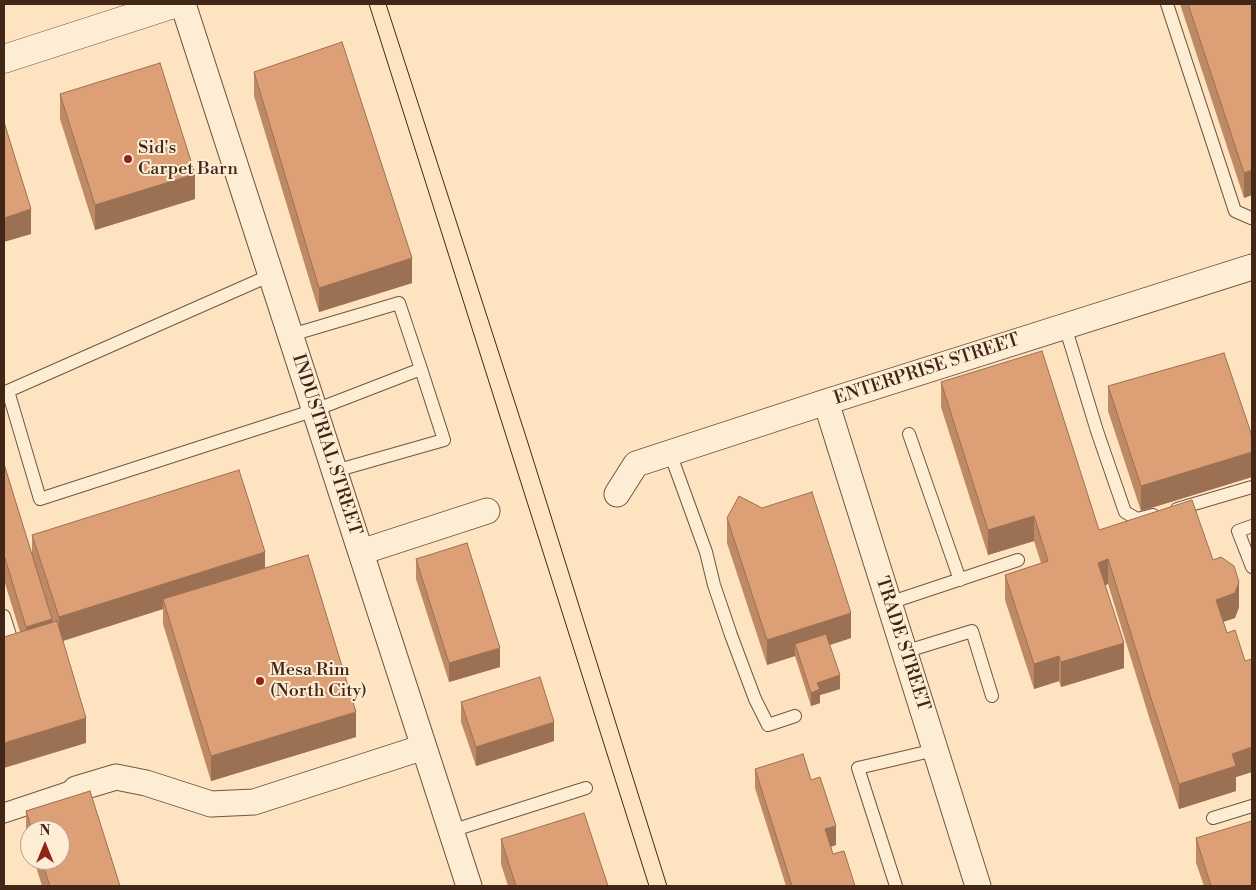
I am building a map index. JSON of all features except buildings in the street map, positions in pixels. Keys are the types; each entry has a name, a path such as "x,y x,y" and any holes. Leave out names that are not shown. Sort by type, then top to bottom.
{"street":[{"path":"4,59 174,4"},
{"name":"INDUSTRIAL STREET","path":"183,4 469,886"},
{"name":"ENTERPRISE STREET","path":"617,494 636,464 1065,326 1251,274"},
{"name":"TRADE STREET","path":"826,402 978,886"},
{"path":"361,552 487,512"},
{"path":"4,812 116,777 146,782 212,804 254,802 424,747"}],"lane":[{"path":"1167,4 1234,211 1252,218"},
{"path":"271,276 8,392 40,499 315,410 421,369"},
{"path":"290,335 400,303 444,440 335,471"},
{"path":"1065,326 1097,431 1125,512 1137,519 1180,509 1252,487"},
{"path":"910,434 960,580"},
{"path":"670,453 706,552 714,585 731,635 755,699 768,725 795,716"},
{"path":"1252,526 1238,531 1252,567"},
{"path":"889,603 1018,560"},
{"path":"4,616 10,635 4,637"},
{"path":"904,652 972,632 992,696"},
{"path":"896,886 858,768 935,750"},
{"path":"451,831 586,788"},
{"path":"1213,818 1252,806"}],"tram line":[{"path":"369,4 649,886"},
{"path":"386,4 528,443 667,886"}],"place":[{"name":"Sid's Carpet Barn","path":"128,159"},
{"name":"Mesa Rim (North City)","path":"260,681"}]}
